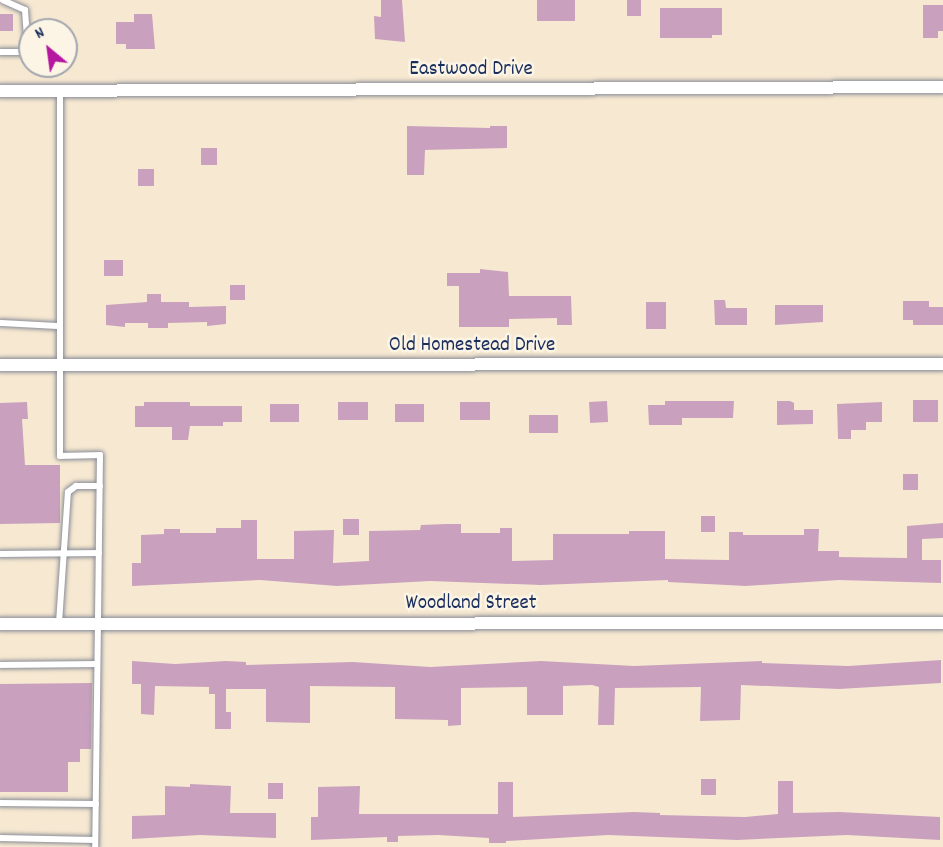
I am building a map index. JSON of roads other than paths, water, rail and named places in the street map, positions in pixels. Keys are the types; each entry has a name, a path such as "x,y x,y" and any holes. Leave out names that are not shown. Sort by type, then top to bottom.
{"street":[{"name":"Eastwood Drive","path":"0,91 943,87"},
{"name":"Old Homestead Drive","path":"0,365 943,364"},
{"name":"Woodland Street","path":"0,624 943,623"}],"lane":[{"path":"0,52 28,52 24,10 3,0"},
{"path":"0,838 95,843 100,455 60,456 60,91"},
{"path":"0,323 59,326"},
{"path":"59,624 68,492 76,486 100,486"},
{"path":"0,554 99,553"},
{"path":"0,664 97,664"},
{"path":"0,803 96,804"}]}
